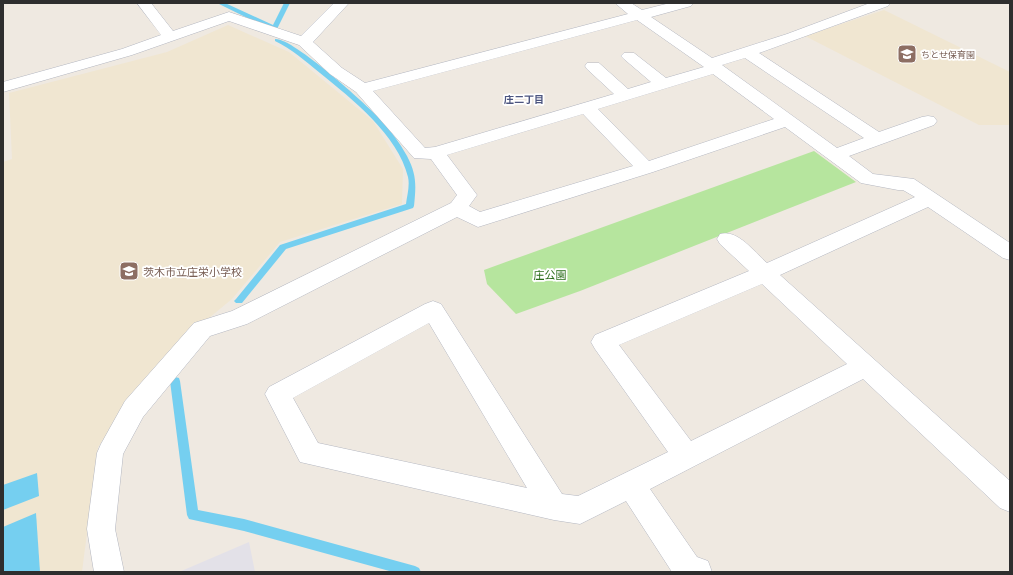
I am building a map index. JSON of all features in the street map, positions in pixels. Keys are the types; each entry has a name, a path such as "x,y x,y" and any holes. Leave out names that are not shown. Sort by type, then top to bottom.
{"street":[{"path":"144,3 170,36"},
{"path":"304,42 342,3"},
{"path":"622,3 713,66 868,180 898,184 907,183 1010,253"},
{"path":"362,89 686,3"},
{"path":"3,87 127,52 229,16 304,42 336,71 362,89 420,154 436,153 663,84 883,3"},
{"path":"747,52 877,139"},
{"path":"629,56 663,84"},
{"path":"592,66 624,95"},
{"path":"586,107 646,168"},
{"path":"458,208 478,220 646,168 788,120"},
{"path":"835,155 928,121"},
{"path":"108,572 100,529 110,453 134,409 202,329 239,318 458,208 467,195 436,153"},
{"path":"686,456 603,342 766,272 930,198"},
{"path":"727,239 766,272 1010,499"},
{"path":"554,508 433,310 278,394 308,453 554,508 580,510 866,366"},
{"path":"631,484 687,569 697,572"}],"shaded area":[{"name":"ちとせ保育園","path":"884,10 1010,72 1010,125 979,125 805,36"},
{"name":"茨木市立庄栄小学校","path":"228,25 289,52 373,121 403,169 402,204 280,242 232,299 169,351 98,447 82,572 3,572 3,162 12,159 9,93 167,52"},
{"path":"249,542 255,572 179,572"}],"green space":[{"name":"庄公園","path":"814,151 856,182 580,291 516,314 487,284 484,270"}],"water":[{"path":"37,473 39,496 3,510 3,485"},
{"path":"36,513 40,572 3,572 3,527"}],"waterway":[{"path":"220,3 274,28"},
{"path":"274,29 287,3"},
{"path":"239,301 283,247 410,206 412,186 411,175 403,156 391,138 377,121 343,89 292,47 277,40"},
{"path":"175,381 193,515 244,525 415,572"}],"place":[{"name":"ちとせ保育園","path":"907,54"},
{"name":"茨木市立庄栄小学校","path":"129,271"}],"district":[{"name":"庄二丁目","path":"524,99"}]}
